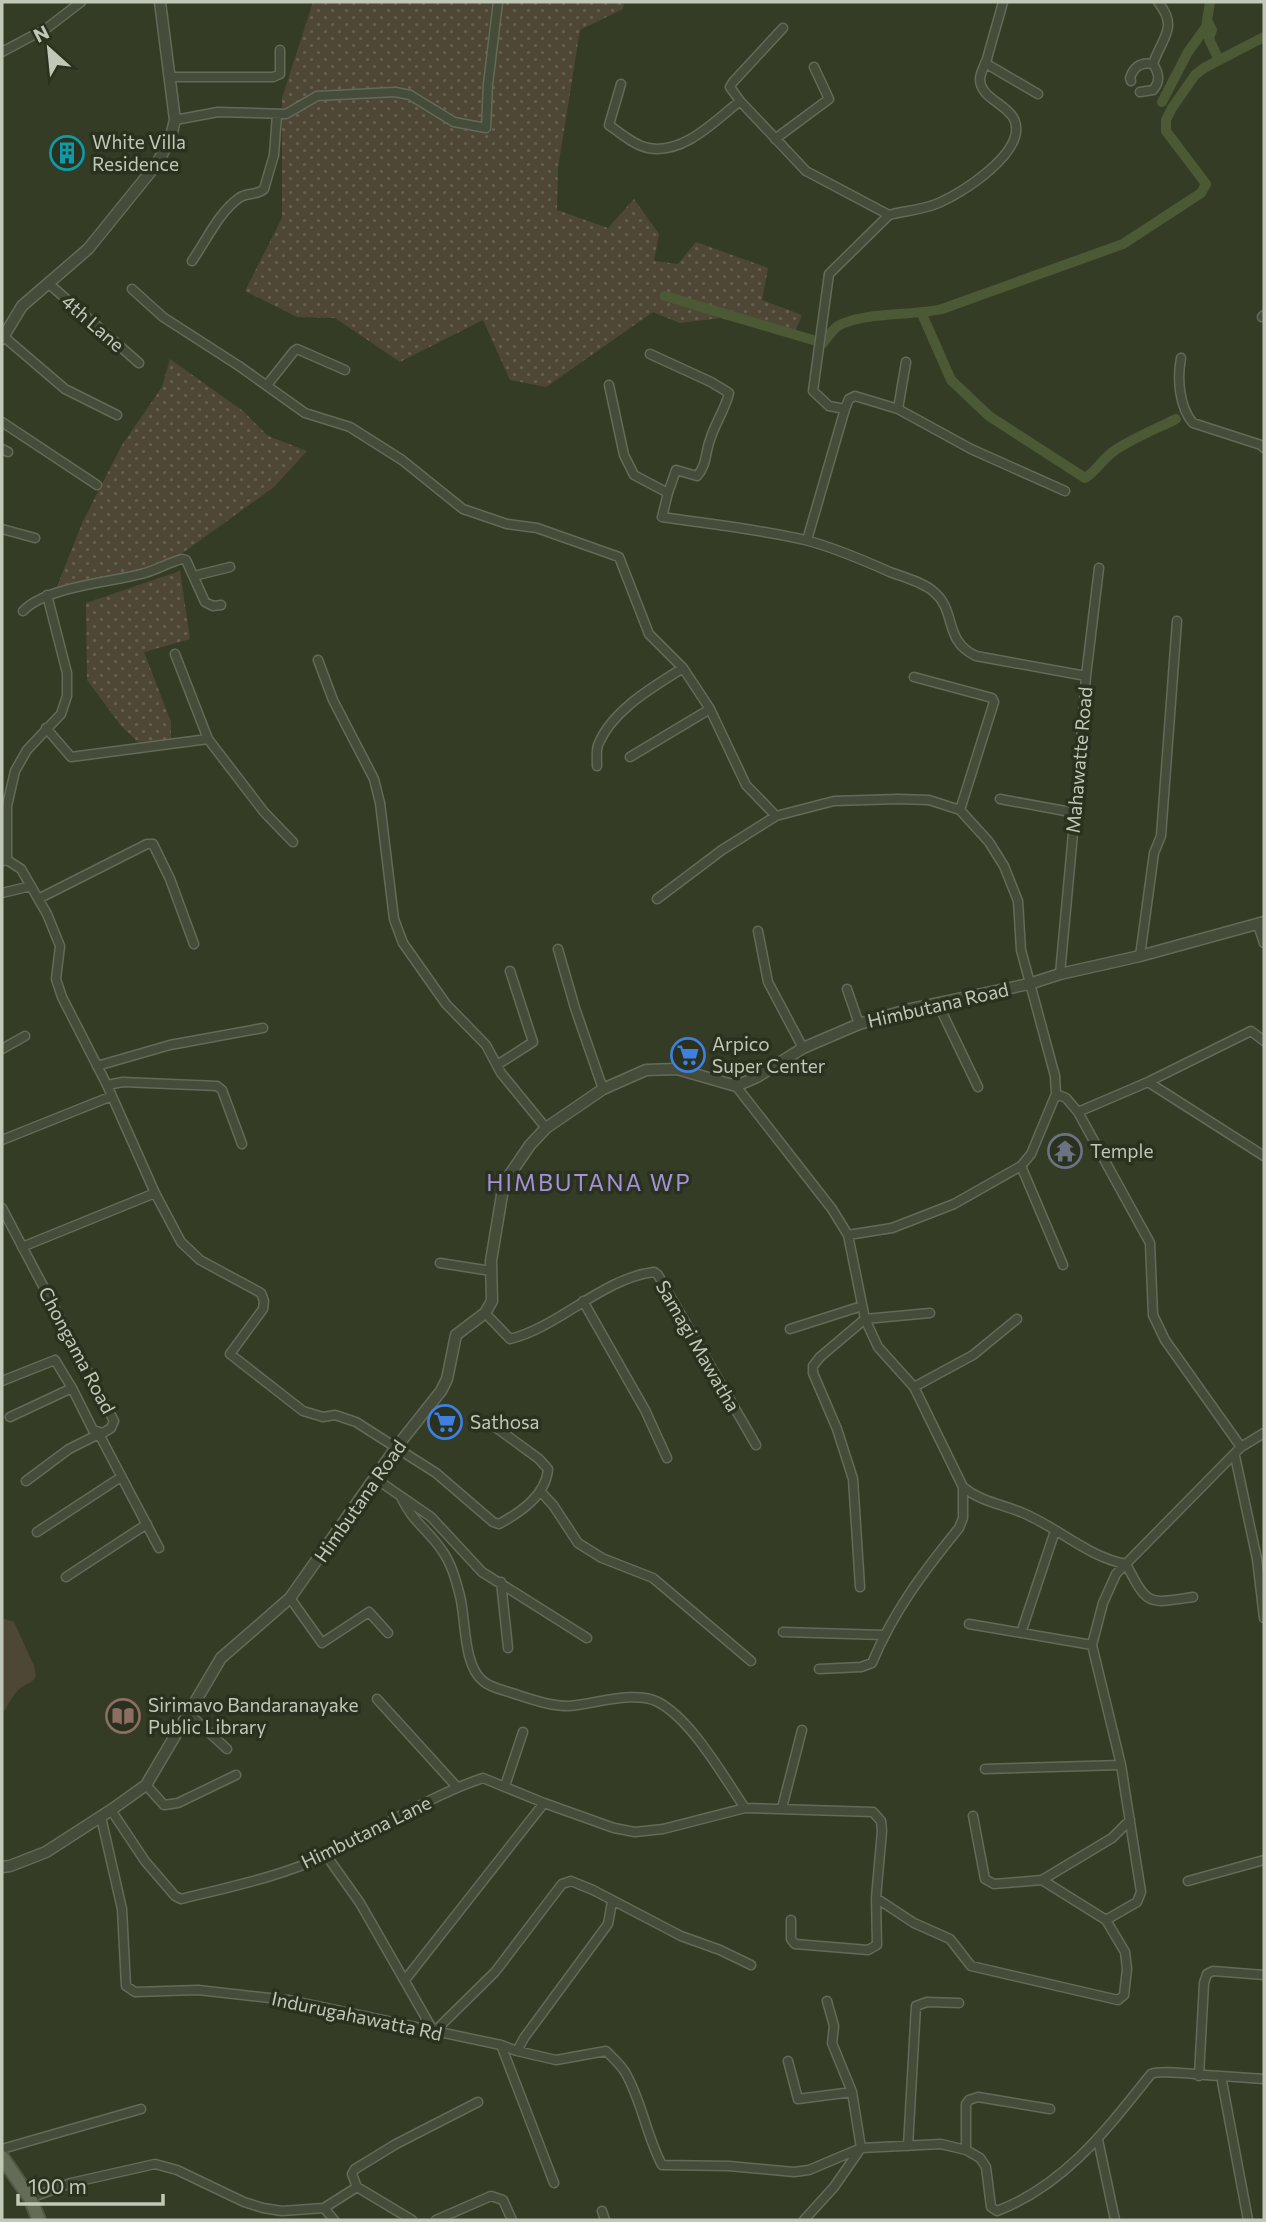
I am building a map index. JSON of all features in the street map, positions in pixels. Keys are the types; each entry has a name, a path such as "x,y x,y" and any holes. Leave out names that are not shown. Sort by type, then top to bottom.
{"main road":[{"path":"2,2157 30,2198 39,2220"}],"street":[{"path":"2,52 47,28 81,2"},
{"path":"117,415 65,389 2,337 22,306 88,249 156,165 170,140 175,120 160,2"},
{"path":"175,120 218,112 286,114 317,96 395,92 410,95 454,122 486,128 488,84 498,2"},
{"path":"845,410 829,406 813,391 829,274 889,215 933,206 956,195 981,177 1007,152 1014,140 1015,121 1010,113 985,93 980,79 1003,2"},
{"path":"1140,92 1153,90 1158,83 1159,77 1153,64 1170,27 1167,12 1158,2"},
{"path":"783,28 730,87 806,172 889,215"},
{"path":"169,76 273,77 280,74 280,50"},
{"path":"985,62 1038,94"},
{"path":"1131,81 1135,68 1141,64 1153,64"},
{"path":"775,139 829,99 814,67"},
{"path":"621,84 609,125 648,148 667,147 687,140 740,101"},
{"path":"192,261 232,203 243,194 256,194 264,189 274,155 277,114"},
{"name":"4th Lane","path":"48,282 139,363"},
{"path":"132,289 163,317 305,413 349,427 401,460 463,509 507,524 537,528 619,557 649,634 683,668 710,709 746,785 776,816"},
{"path":"267,386 297,349 345,370"},
{"path":"609,385 624,455 634,475 668,493 676,470 697,476 706,461 709,441 729,393 650,354"},
{"path":"1181,358 1177,377 1188,417 1194,423 1264,448"},
{"path":"898,409 906,362"},
{"path":"807,540 845,410 849,399 855,396 898,409 971,449 1065,491"},
{"path":"2,422 97,485"},
{"name":"Mahawatte Road","path":"668,493 662,517 807,540 861,559 934,592 946,608 953,633 963,650 976,656 1087,676 1060,974"},
{"path":"2,528 35,538"},
{"path":"23,611 32,601 47,595 153,571 181,559 186,561 205,602 213,606 220,605"},
{"path":"194,576 230,567"},
{"path":"1087,676 1099,568"},
{"path":"47,595 67,673 67,696 61,714 27,750 15,771 7,806 4,860 21,869 40,898 60,946 56,979 62,997 181,1242 200,1260 261,1293 263,1308 230,1354 303,1410 323,1417 335,1415 356,1422 436,1473 493,1522 499,1524 521,1512 540,1491 547,1478 548,1469 539,1459 494,1426"},
{"path":"1140,956 1154,853 1161,836 1177,621"},
{"path":"175,654 208,739 232,774 293,842"},
{"path":"318,660 333,699 374,779 380,803 394,919 403,943 446,1004 486,1045 497,1065 546,1128"},
{"path":"597,766 597,746 613,722 643,694 683,668"},
{"path":"914,677 992,698 994,702 960,810"},
{"path":"630,757 710,709"},
{"path":"46,729 71,757 208,739"},
{"path":"1000,799 1076,813"},
{"path":"657,899 722,850 776,816 834,801 929,800 960,810 989,842 1004,866 1018,901 1021,950 1055,1076 1056,1094 1031,1154 1021,1166 954,1204 892,1228 848,1235"},
{"path":"40,898 147,844 153,844 170,879 194,944"},
{"path":"2,893 31,886"},
{"path":"1261,923 1264,943"},
{"name":"Himbutana Road","path":"736,1086 757,1077 803,1048 859,1024 910,1009 1029,984 1261,923"},
{"path":"758,931 768,982 803,1048"},
{"path":"558,949 603,1089"},
{"path":"497,1065 533,1042 510,971"},
{"path":"847,989 859,1024"},
{"path":"938,1004 978,1087"},
{"path":"97,1066 170,1045 263,1028"},
{"path":"1078,1112 1148,1082 1251,1031 1264,1041"},
{"path":"2,1049 25,1036"},
{"path":"485,1313 492,1301 491,1271 504,1183 530,1145 546,1128 603,1089 646,1070 677,1069 736,1086 832,1209 848,1235 865,1319 878,1347 914,1387 963,1487 975,1497 1024,1513 1109,1561 1126,1564"},
{"path":"107,1085 123,1082 217,1086 222,1090 242,1144"},
{"path":"1148,1082 1264,1156"},
{"path":"1056,1094 1066,1098 1078,1112 1150,1243 1153,1315 1165,1340 1241,1447"},
{"path":"2,1140 112,1096"},
{"path":"1021,1166 1063,1265"},
{"path":"22,1247 155,1193"},
{"name":"Chongama Road","path":"2,1208 114,1421 111,1428 103,1433 96,1432 55,1360 2,1381"},
{"path":"440,1263 491,1271"},
{"name":"Samagi Mawatha","path":"485,1313 510,1339 527,1335 583,1301 639,1274 653,1272 658,1275 756,1445"},
{"path":"583,1301 645,1410 667,1458"},
{"path":"790,1329 862,1306"},
{"name":"Himbutana Road","path":"2,1867 46,1852 146,1785 221,1658 290,1598 396,1449 441,1391 447,1379 456,1335 485,1313"},
{"path":"860,1587 853,1479 837,1429 813,1373 814,1366 820,1357 865,1319 930,1313"},
{"path":"914,1387 973,1354 1017,1319"},
{"path":"10,1417 72,1388"},
{"path":"26,1481 96,1432 159,1548"},
{"path":"1106,1920 1128,1909 1140,1898 1141,1892 1121,1765 1092,1645 1103,1604 1115,1574 1241,1447 1264,1433"},
{"path":"1234,1456 1256,1559 1264,1618"},
{"path":"37,1532 121,1477"},
{"path":"376,1479 431,1517 482,1572 587,1638"},
{"path":"820,1669 861,1667 872,1663 884,1635 915,1582 958,1528 963,1518 963,1487"},
{"path":"540,1491 553,1505 578,1543 602,1558 653,1578 751,1661"},
{"path":"401,1497 409,1515 442,1549 451,1565 461,1597 471,1664 481,1680 491,1686 546,1704 568,1706 641,1696 657,1701 672,1712 701,1743 744,1808"},
{"path":"66,1577 147,1524"},
{"path":"1021,1633 1055,1531"},
{"path":"1126,1564 1142,1594 1150,1600 1160,1602 1193,1597"},
{"path":"501,1582 508,1648"},
{"path":"290,1598 322,1643 369,1612 388,1633"},
{"path":"969,1624 1092,1645"},
{"path":"783,1632 884,1635"},
{"path":"377,1699 457,1787"},
{"path":"187,1712 227,1749"},
{"path":"782,1808 802,1730"},
{"path":"505,1786 523,1732"},
{"path":"985,1769 1121,1765"},
{"path":"146,1785 164,1805 178,1803 236,1775"},
{"name":"Himbutana Lane","path":"106,1813 175,1896 181,1899 251,1882 326,1855 457,1787 483,1778 544,1804 614,1828 635,1832 663,1829 744,1808 873,1812 878,1817 882,1831 876,1898"},
{"path":"405,1980 544,1804"},
{"name":"Indurugahawatta Rd","path":"106,1813 122,1909 126,1986 135,1992 198,1990 288,2000 501,2045 556,2060 607,2051 624,2070 637,2096 652,2146 662,2165 729,2166 794,2172 809,2170 861,2148"},
{"path":"973,1816 985,1879 994,1884 1042,1880 1112,1838 1130,1820"},
{"path":"326,1855 360,1903 434,2032 495,1972 562,1884 571,1881 681,1936 751,1965"},
{"path":"1188,1881 1264,1860"},
{"path":"876,1898 914,1923 950,1940 971,1966 1118,2000 1124,1994 1127,1969 1125,1952 1106,1920 1042,1880"},
{"path":"791,1920 791,1939 795,1944 874,1949 878,1941 876,1898"},
{"path":"517,2051 608,1924 612,1902"},
{"path":"1199,2076 1205,1983 1208,1974 1213,1971 1264,1975"},
{"path":"804,2220 834,2187 861,2148 852,2092 832,2043 834,2026 827,2001"},
{"path":"908,2146 916,2007 921,2002 959,2003"},
{"path":"501,2045 554,2183"},
{"path":"788,2061 798,2099 852,2092"},
{"path":"861,2148 941,2144 966,2150 980,2158 986,2167 991,2207 997,2211 1032,2195 1065,2171 1098,2140 1151,2074 1162,2071 1264,2079"},
{"path":"1221,2076 1248,2220"},
{"path":"966,2150 965,2104 969,2100 978,2097 1050,2109"},
{"path":"412,2220 357,2187 352,2174 355,2169 396,2144 478,2102"},
{"path":"2,2149 141,2109"},
{"path":"1098,2140 1115,2220"},
{"path":"30,2198 71,2183 155,2165 177,2170 225,2195 262,2208 282,2211 324,2208 357,2187"},
{"path":"436,2220 491,2196 503,2200 512,2220"},
{"path":"324,2208 334,2220"}],"shaded area":[{"path":"313,2 624,2 623,9 580,30 558,168 557,210 608,228 634,199 659,234 654,261 678,264 696,242 768,268 762,300 802,315 793,337 720,318 680,323 653,312 546,387 510,380 483,320 400,362 335,318 297,317 245,291 282,218 282,98"},
{"path":"170,359 243,411 268,436 307,451 274,487 184,552 123,582 54,594 83,521 122,445 162,387"},
{"path":"180,571 190,639 144,652 171,722 171,740 138,742 122,727 87,680 86,603"},
{"path":"2,1618 14,1622 36,1676 12,1697 2,1712"}],"waterway":[{"path":"1162,102 1188,52 1206,27 1210,2"},
{"path":"1208,22 1212,30 1209,39 1219,60"},
{"path":"665,296 823,343 836,328 860,318 942,309 1123,244 1201,193 1206,184 1166,131 1166,120 1172,108 1195,75 1204,68 1264,37"},
{"path":"922,314 951,380 989,416 1085,478 1114,451 1176,419"}],"place":[{"name":"White Villa Residence","path":"67,153"},
{"name":"Arpico Super Center","path":"688,1055"},
{"name":"Temple","path":"1065,1151"},
{"name":"Sathosa","path":"445,1422"},
{"name":"Sirimavo Bandaranayake Public Library","path":"123,1716"}],"district":[{"name":"HIMBUTANA WP","path":"589,1183"}]}
